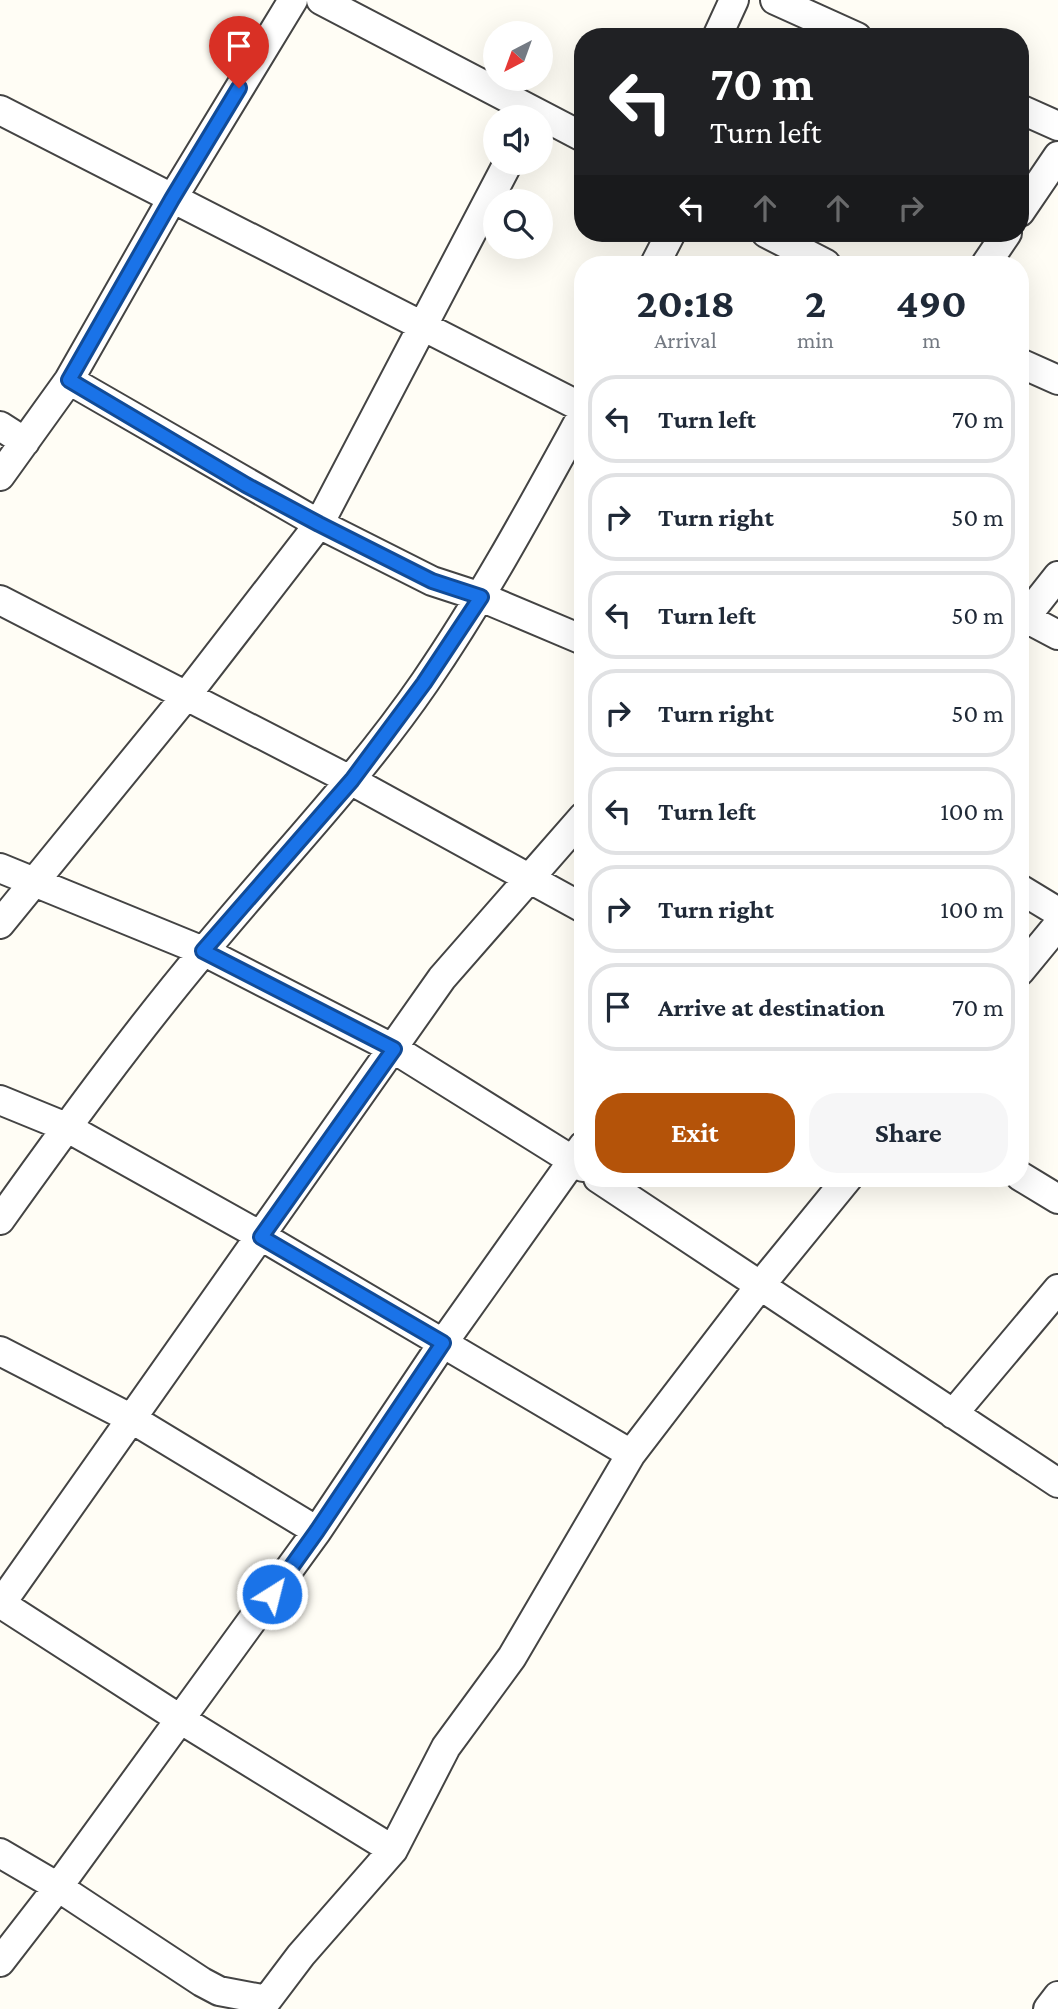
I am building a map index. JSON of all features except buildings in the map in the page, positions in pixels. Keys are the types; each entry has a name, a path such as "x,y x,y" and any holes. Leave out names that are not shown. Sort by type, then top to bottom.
{"street":[{"path":"0,476 69,380 172,199 293,0"},
{"path":"321,0 516,105"},
{"path":"720,28 734,0"},
{"path":"775,0 837,28"},
{"path":"0,110 574,406"},
{"path":"1029,113 1058,126"},
{"path":"553,123 574,133"},
{"path":"1029,199 1058,156"},
{"path":"0,924 186,696 319,524 502,175"},
{"path":"783,242 811,256"},
{"path":"1029,367 1058,380"},
{"path":"69,380 246,485 319,524 432,581 481,597 574,636"},
{"path":"0,426 25,442"},
{"path":"0,1220 66,1127 203,951 352,780 424,683 481,597 574,427"},
{"path":"1029,611 1058,576"},
{"path":"0,600 352,780 574,903"},
{"path":"1029,622 1058,635"},
{"path":"393,1850 0,1604 442,978 574,828"},
{"path":"0,868 203,951 394,1049 574,1155"},
{"path":"1029,894 1058,912"},
{"path":"1029,960 1058,925"},
{"path":"0,1100 66,1127 261,1237 631,1454"},
{"path":"0,1962 58,1887 317,1531 443,1343 574,1165"},
{"path":"1029,1181 1058,1199"},
{"path":"611,1187 1058,1483"},
{"path":"0,1853 58,1887 202,1982 219,1991 263,2004 301,1955 393,1850 446,1746 512,1657 631,1454 759,1287 841,1187"},
{"path":"953,1414 1058,1289"},
{"path":"0,1351 132,1419 317,1531"},
{"path":"1048,2009 1058,1996"}],"route":[{"path":"239,88 69,380 246,485 319,524 432,581 481,597 424,683 352,780 203,951 394,1049 261,1237 443,1343 272,1594"}]}
